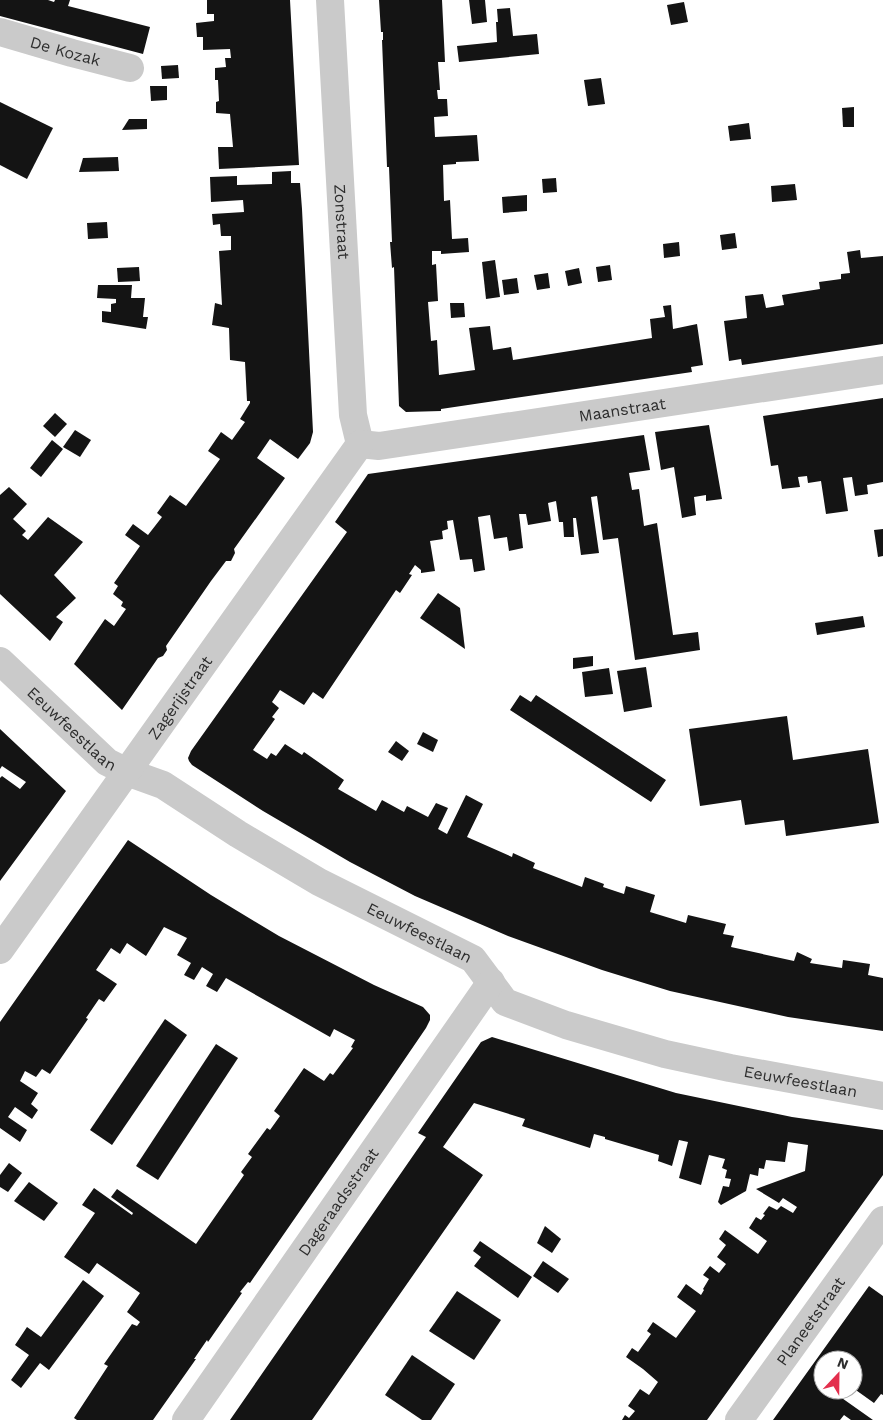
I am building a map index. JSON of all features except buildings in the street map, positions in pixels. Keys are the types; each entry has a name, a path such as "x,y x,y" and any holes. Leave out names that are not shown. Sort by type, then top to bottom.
{"street":[{"name":"Zonstraat","path":"330,0 353,415 360,444"},
{"name":"De Kozak","path":"0,32 130,68"},
{"name":"Maanstraat","path":"360,444 380,446 883,370"},
{"name":"Zagerijstraat","path":"0,950 360,444"},
{"name":"Eeuwfeestlaan","path":"0,662 107,762 127,772 163,785 238,834 319,882 473,959 505,1002 566,1025 656,1051 730,1068 883,1096"},
{"name":"Dageraadsstraat","path":"186,1420 490,982"},
{"name":"Planeetstraat","path":"739,1420 883,1220"}]}
